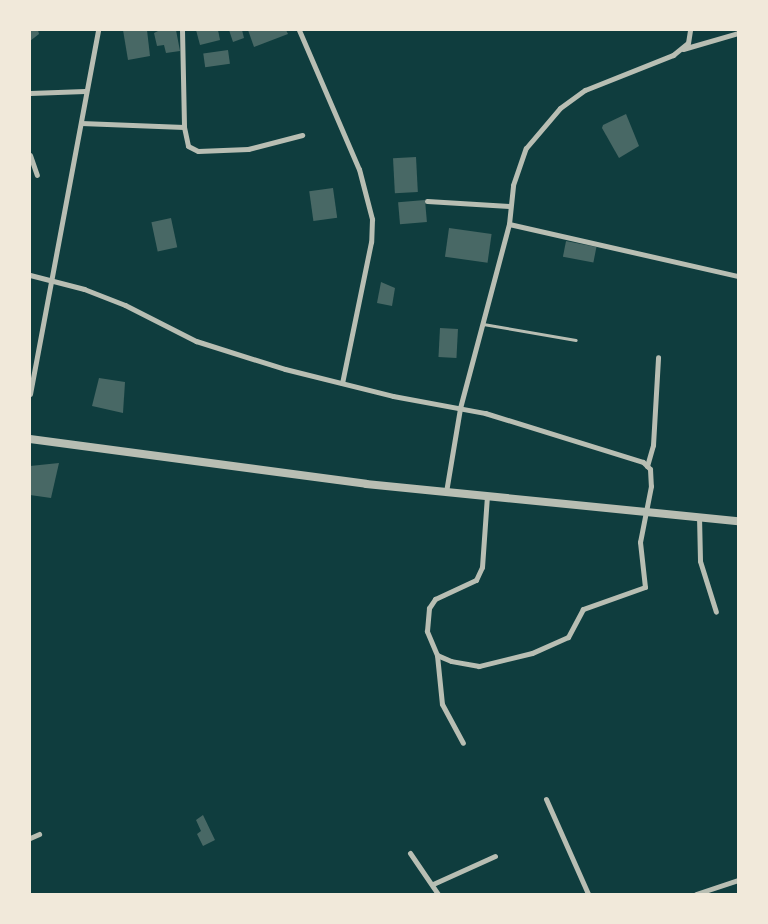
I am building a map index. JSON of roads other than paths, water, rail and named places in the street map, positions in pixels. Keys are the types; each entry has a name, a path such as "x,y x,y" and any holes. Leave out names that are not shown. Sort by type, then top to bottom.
{"street":[{"path":"30,394 98,30"},
{"path":"182,30 184,127 188,146 198,151 248,149 302,136"},
{"path":"299,30 355,161 372,219 369,251 342,383"},
{"path":"682,50 688,43 690,30"},
{"path":"446,492 460,408 509,224 509,206 526,148 560,108 585,90 682,50 738,33"},
{"path":"30,93 86,91"},
{"path":"81,123 184,127"},
{"path":"30,155 37,175"},
{"path":"427,201 509,206"},
{"path":"509,224 738,276"},
{"path":"30,275 52,280 125,305 196,341 342,383 460,408 615,453 647,466"},
{"path":"437,655 451,661 479,666 532,653 568,637 583,609 643,589 646,580 640,552 651,486 647,466 652,445 658,357"},
{"path":"30,439 446,492 646,510 738,521"},
{"path":"463,743 442,704 437,655 427,631 429,608 435,599 476,580 482,567 487,496"},
{"path":"698,516 700,562 716,612"},
{"path":"546,799 588,894"},
{"path":"30,838 39,834"},
{"path":"410,852 438,894"},
{"path":"433,884 495,856"},
{"path":"696,894 738,880"}],"lane":[{"path":"483,324 576,340"}]}
